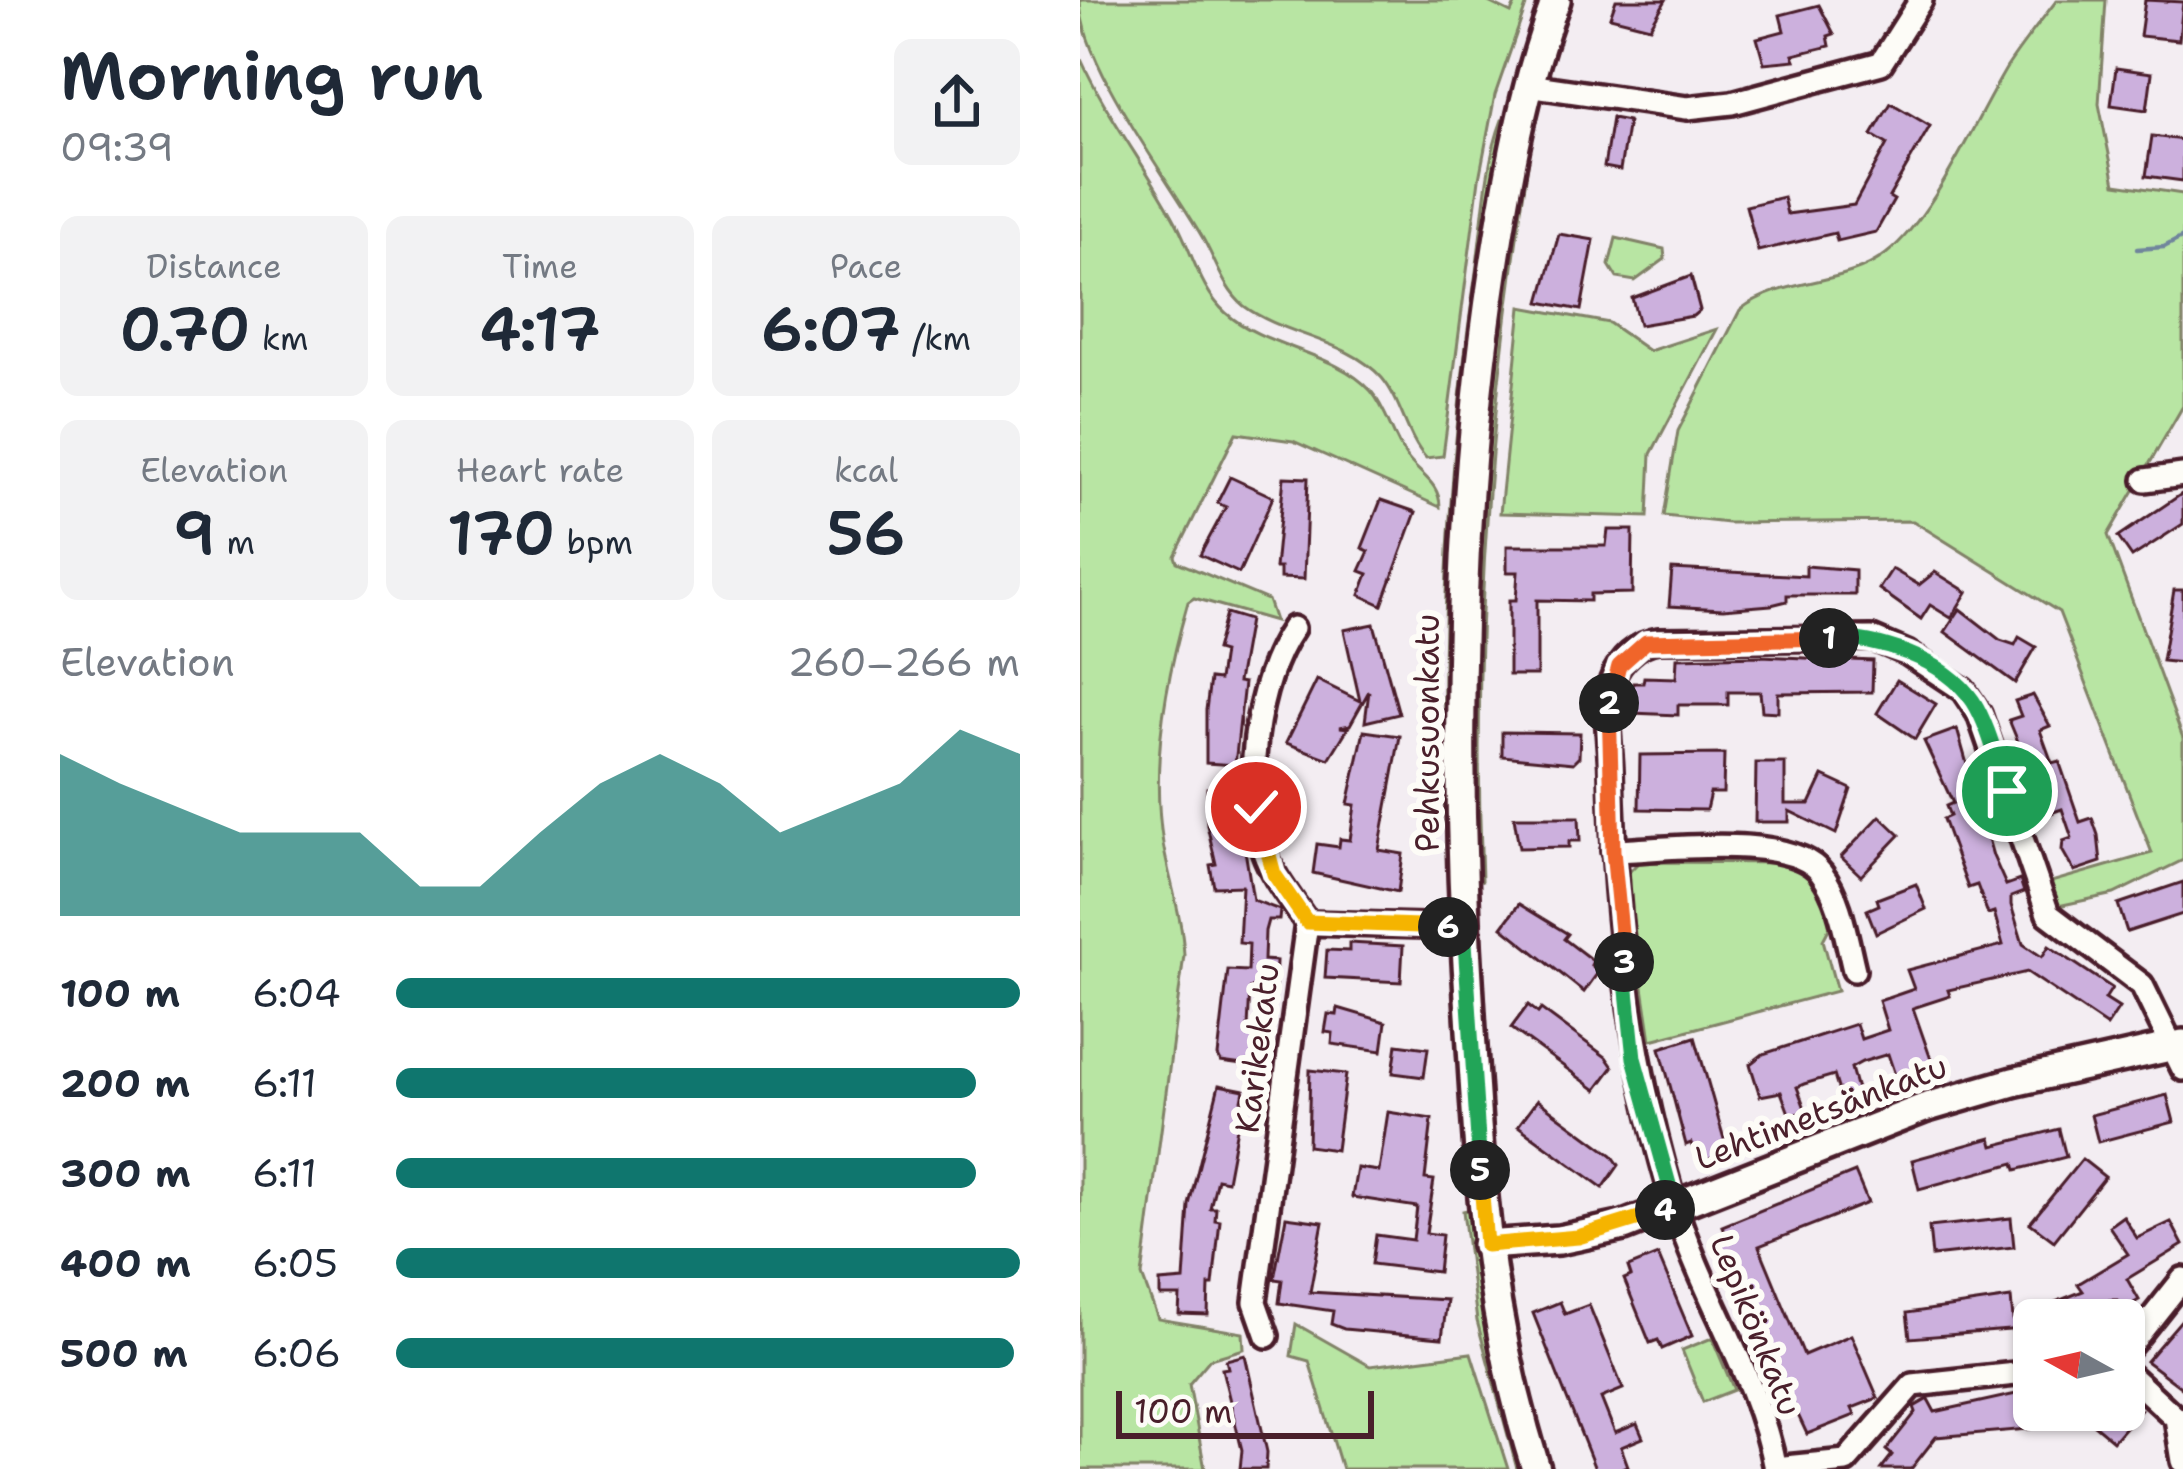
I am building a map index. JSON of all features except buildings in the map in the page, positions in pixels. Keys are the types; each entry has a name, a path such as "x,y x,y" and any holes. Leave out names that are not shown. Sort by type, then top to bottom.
{"main road":[{"name":"Pehkusuonkatu","path":"1536,1469 1499,1339 1486,1245 1464,927 1462,662 1472,454 1491,286 1528,85 1556,0"},
{"name":"Lehtimetsänkatu","path":"1486,1245 1578,1237 1675,1206 1958,1098 2180,1053"}],"street":[{"path":"1528,85 1652,107 1732,104 1881,63 1922,0"},
{"path":"2145,480 2183,476"},
{"path":"1293,628 1276,651 1258,734 1256,790 1264,853 1307,922"},
{"name":"Lepikönkatu","path":"1775,1469 1675,1206 1634,1058 1613,851 1610,686 1619,666 1638,647 1667,640 1880,640 1970,698 2048,914 2142,985 2180,1053"},
{"path":"1613,851 1754,848 1795,854 1813,864 1828,886 1854,970"},
{"name":"Karikekatu","path":"1267,1336 1256,1302 1307,922 1464,927"},
{"path":"2145,1327 2183,1279"},
{"path":"1775,1469 1846,1461 1912,1385 2013,1374"},
{"path":"2145,1389 2176,1418 2183,1461"}],"green space":[{"path":"1080,0 1484,0 1511,13 1517,0 1528,0 1495,95 1479,179 1443,456 1426,458 1389,387 1368,365 1260,316 1237,299 1110,87 1084,26"},
{"path":"2057,0 2106,0 2099,104 2115,184 2183,194 2183,406 2108,535 2183,738 2183,860 2114,894 2058,906 2051,882 2152,853 2059,612 1913,521 1728,523 1664,516 1678,431 1740,310 1774,292 1869,265 1904,238 1937,193 2007,67"},
{"path":"1080,57 1217,304 1242,325 1339,367 1371,391 1406,456 1437,491 1440,507 1293,441 1236,433 1175,556 1177,562 1268,600 1275,621 1194,598 1188,602 1167,691 1159,753 1159,814 1184,955 1142,1276 1158,1319 1243,1333 1244,1349 1210,1359 1189,1384 1205,1469 1080,1469"},
{"path":"1502,120 1507,120 1447,873 1444,647 1451,497 1485,194"},
{"path":"1532,140 1505,324 1487,508 1479,694 1482,880 1476,881 1474,549 1504,258"},
{"path":"1616,238 1664,249 1665,259 1635,281 1617,278 1609,265"},
{"path":"1521,307 1609,323 1649,351 1717,329 1651,454 1648,517 1500,513"},
{"path":"1639,862 1796,863 1819,881 1832,923 1823,940 1837,991 1651,1040 1626,875"},
{"path":"1471,1209 1490,1343 1525,1469 1517,1469 1477,1321 1463,1211"},
{"path":"1296,1324 1370,1366 1471,1353 1508,1469 1342,1469 1309,1361 1291,1356"},
{"path":"1712,1338 1734,1390 1703,1402 1682,1350"}],"waterway":[{"path":"2137,249 2164,247 2183,237"}],"route":[{"path":"1256,807 1264,853 1307,922 1464,927 1486,1245 1578,1237 1675,1206 1634,1058 1613,851 1610,686 1619,666 1638,647 1667,640 1872,638 1889,644 1970,698 2007,791"}]}
